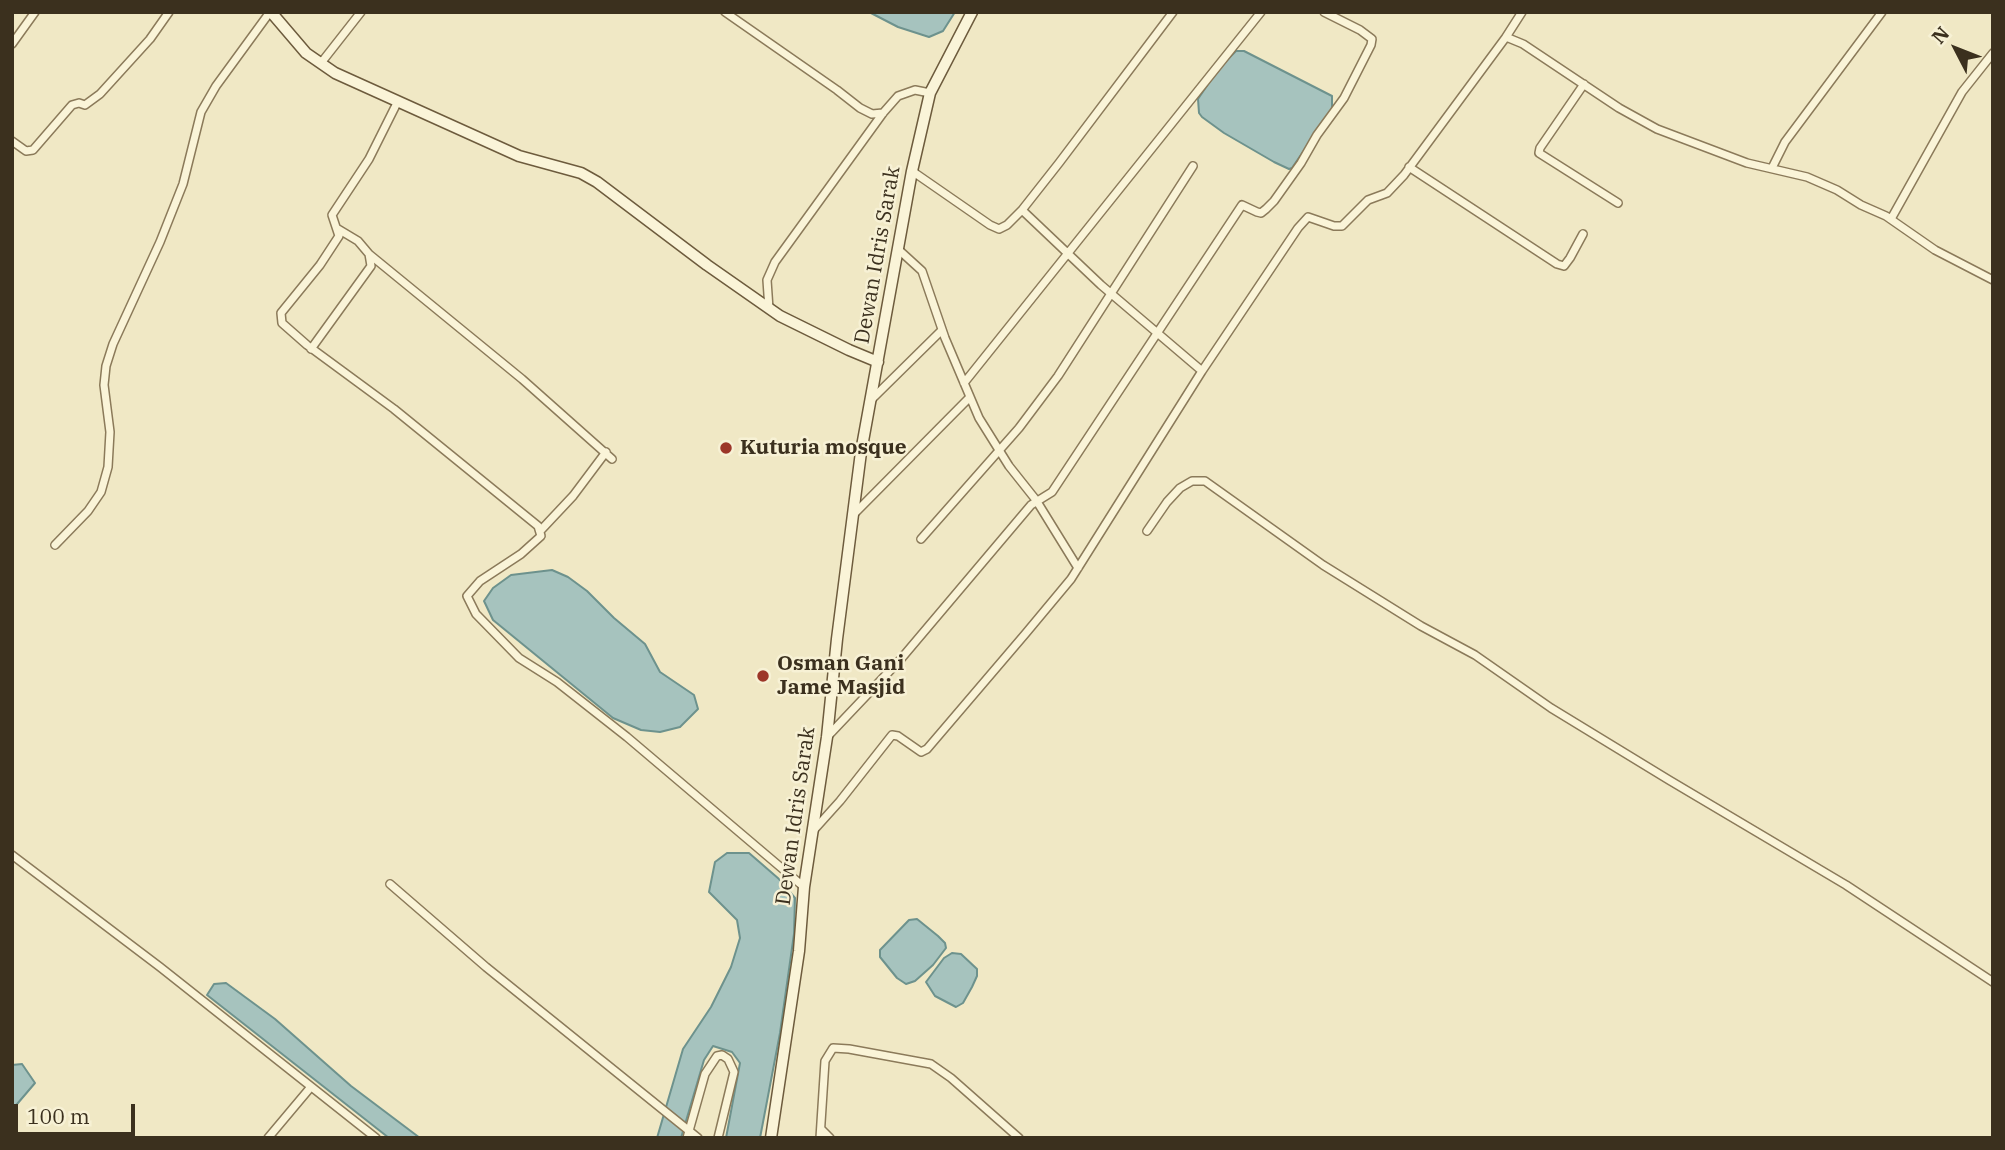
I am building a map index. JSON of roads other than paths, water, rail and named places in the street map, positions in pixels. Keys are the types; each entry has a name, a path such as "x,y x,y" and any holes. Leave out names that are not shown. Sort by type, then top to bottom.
{"main road":[{"name":"Dewan Idris Sarak","path":"771,1138 799,951 804,887 827,737 861,452 912,171 930,93 972,12"},
{"path":"275,14 306,53 356,84 519,156 589,177 769,309 878,362"}],"street":[{"path":"12,44 35,12"},
{"path":"12,141 26,151 33,150 72,105 85,105 100,94 150,39 169,12"},
{"path":"321,63 361,12"},
{"path":"725,12 860,108 872,114 883,113"},
{"path":"912,171 990,225 999,229 1007,225 1022,210 1173,12"},
{"path":"964,383 1261,12"},
{"path":"827,737 900,660 1036,500 1052,492 1242,205 1261,213 1274,201 1343,98 1371,45 1371,39 1343,16 1324,12"},
{"path":"812,832 892,735 898,736 921,752 927,749 1027,633 1078,568 1202,370 1288,241 1308,217 1342,226 1368,200 1387,193 1506,37 1522,12"},
{"path":"1772,169 1785,142 1882,12"},
{"path":"55,545 88,511 101,492 108,467 110,432 104,384 106,366 113,344 160,242 183,184 201,112 216,86 275,14"},
{"path":"1506,37 1523,44 1619,108 1657,129 1747,163 1807,177 1891,219 1934,250 1993,280"},
{"path":"1891,219 1962,92 1993,53"},
{"path":"1584,85 1539,153 1618,203"},
{"path":"769,309 767,280 775,262 883,113 898,96 915,90 930,93"},
{"path":"398,101 369,159 332,215 339,236 320,265 281,313 282,323 508,500 541,530"},
{"path":"921,539 1000,450 1058,376 1193,166"},
{"path":"1409,167 1557,264 1564,265 1583,234"},
{"path":"1022,210 1157,334 1202,370"},
{"path":"338,229 358,241 369,254 522,379 609,455 541,530 541,536 522,554 480,581 467,596 470,606 519,658 556,682 627,737 804,887"},
{"path":"899,250 922,271 942,330 979,418 1036,500 1078,568"},
{"path":"312,349 371,266 369,254"},
{"path":"872,399 942,330"},
{"path":"853,516 970,397"},
{"path":"1147,531 1180,488 1192,481 1205,481 1323,565 1421,626 1475,655 1551,708 1679,787 1846,885 1993,982"},
{"path":"12,855 160,967 376,1138"},
{"path":"390,884 688,1135 698,1138"},
{"path":"830,1138 820,1133 825,1061 833,1048 931,1064 951,1078 1019,1138"},
{"path":"688,1135 705,1074 717,1056 722,1055 728,1059 734,1072 718,1138"},
{"path":"268,1138 310,1088"}],"water":[{"path":"869,12 955,12 943,31 929,37 898,27"},
{"path":"1236,51 1244,51 1332,96 1332,109 1292,168 1274,162 1224,133 1199,113 1198,99 1219,68"},
{"path":"552,570 568,577 587,591 645,644 660,672 694,695 698,709 680,727 660,732 641,730 613,718 493,620 484,601 493,588 511,575"},
{"path":"727,853 749,853 779,879 795,898 794,934 780,1033 760,1138 726,1138 740,1063 732,1052 713,1046 704,1060 681,1138 657,1138 683,1049 711,1007 731,967 740,938 737,920 709,892 715,862"},
{"path":"917,919 945,943 946,948 933,965 915,981 906,984 897,978 880,957 880,950 909,920"},
{"path":"952,953 961,954 977,969 972,987 963,1003 956,1007 935,996 926,982 944,958"},
{"path":"226,983 275,1019 351,1086 420,1138 389,1138 207,995 214,984"},
{"path":"22,1064 35,1083 12,1110 12,1065"}],"place":[{"name":"Kuturia mosque","path":"726,448"},
{"name":"Osman Gani Jame Masjid","path":"763,676"}]}
